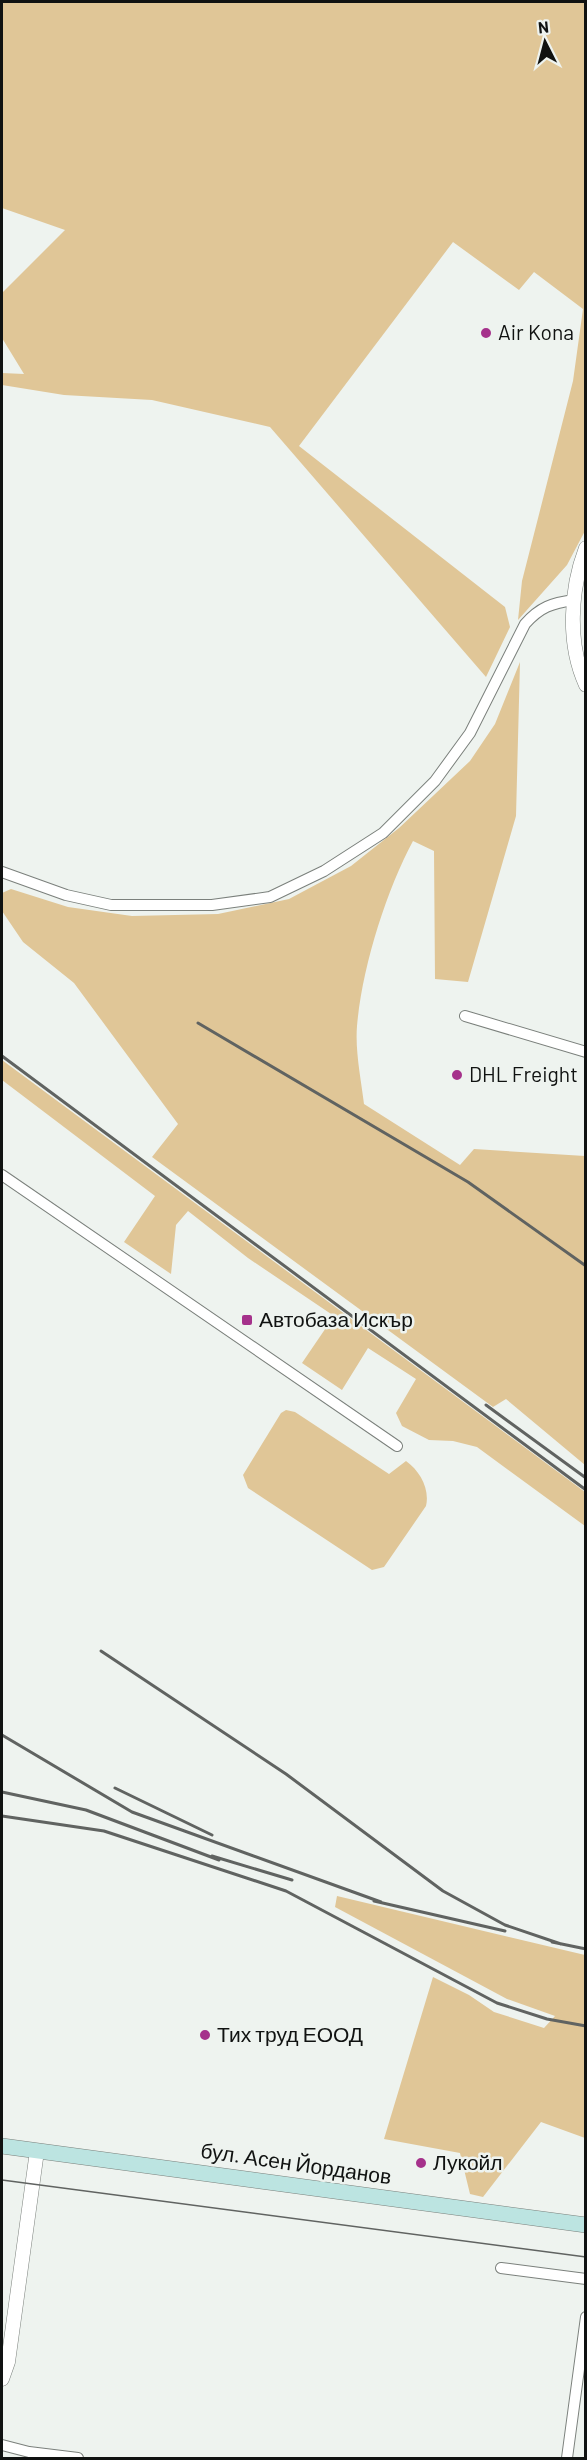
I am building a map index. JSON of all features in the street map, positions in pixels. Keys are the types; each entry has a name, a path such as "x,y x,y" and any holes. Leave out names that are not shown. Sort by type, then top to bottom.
{"main road":[{"name":"бул. Асен Йорданов","path":"2,2146 585,2225"}],"street":[{"path":"585,548 579,567 574,600 573,632 580,672 585,685"},
{"path":"2,872 66,895 111,905 212,905 270,897 324,871 383,832 435,781 470,733 525,624 538,610 551,603 574,600"},
{"path":"465,1016 585,1052"},
{"path":"2,1175 397,1446"},
{"path":"2,2379 8,2362 37,2151"},
{"path":"501,2268 585,2279"},
{"path":"567,2458 585,2317"},
{"path":"2,2445 29,2452 78,2458"}],"shaded area":[{"path":"2,2 585,2 586,529 567,565 518,620 522,581 573,381 583,309 534,272 519,290 453,242 299,446 505,607 510,627 486,677 270,427 152,400 64,395 2,385 2,373 24,374 2,338 2,293 65,230 2,208"},
{"path":"520,662 516,816 468,982 435,979 434,851 413,841 385,906 370,955 357,1026 358,1055 364,1104 460,1165 474,1149 585,1156 585,1465 506,1399 493,1407 152,1157 178,1124 74,983 23,942 2,911 2,893 11,889 68,907 132,916 218,914 289,899 351,866 399,828 470,761 495,724"},
{"path":"2,1060 585,1492 585,1526 477,1447 453,1441 429,1440 402,1426 396,1413 416,1379 368,1348 342,1390 302,1363 334,1316 248,1258 188,1211 176,1225 171,1274 124,1242 155,1196 2,1080"},
{"path":"286,1410 295,1412 389,1474 406,1461 420,1475 427,1493 426,1506 384,1567 372,1570 248,1488 243,1475 281,1413"},
{"path":"337,1896 585,1955 585,2138 541,2122 483,2197 470,2194 460,2153 384,2139 433,1977 469,1995 494,2012 544,2028 555,2016 507,1999 335,1907"}],"tram line":[{"path":"2,2180 586,2257"}],"railway":[{"path":"198,1023 468,1182 586,1266"},
{"path":"2,1056 586,1490"},
{"path":"486,1405 586,1478"},
{"path":"101,1651 286,1774 443,1891 505,1925 561,1944"},
{"path":"2,1735 132,1812 381,1902"},
{"path":"115,1788 212,1835"},
{"path":"2,1792 86,1810 219,1860"},
{"path":"2,1816 104,1831 286,1891 497,2003 547,2019 586,2026"},
{"path":"212,1856 292,1880"},
{"path":"374,1901 505,1931"},
{"path":"552,1942 586,1949"}],"place":[{"name":"Air Kona","path":"486,333"},
{"name":"DHL Freight","path":"457,1075"},
{"name":"Автобаза Искър","path":"247,1320"},
{"name":"Тих труд ЕООД","path":"205,2035"},
{"name":"Лукойл","path":"421,2163"}]}
